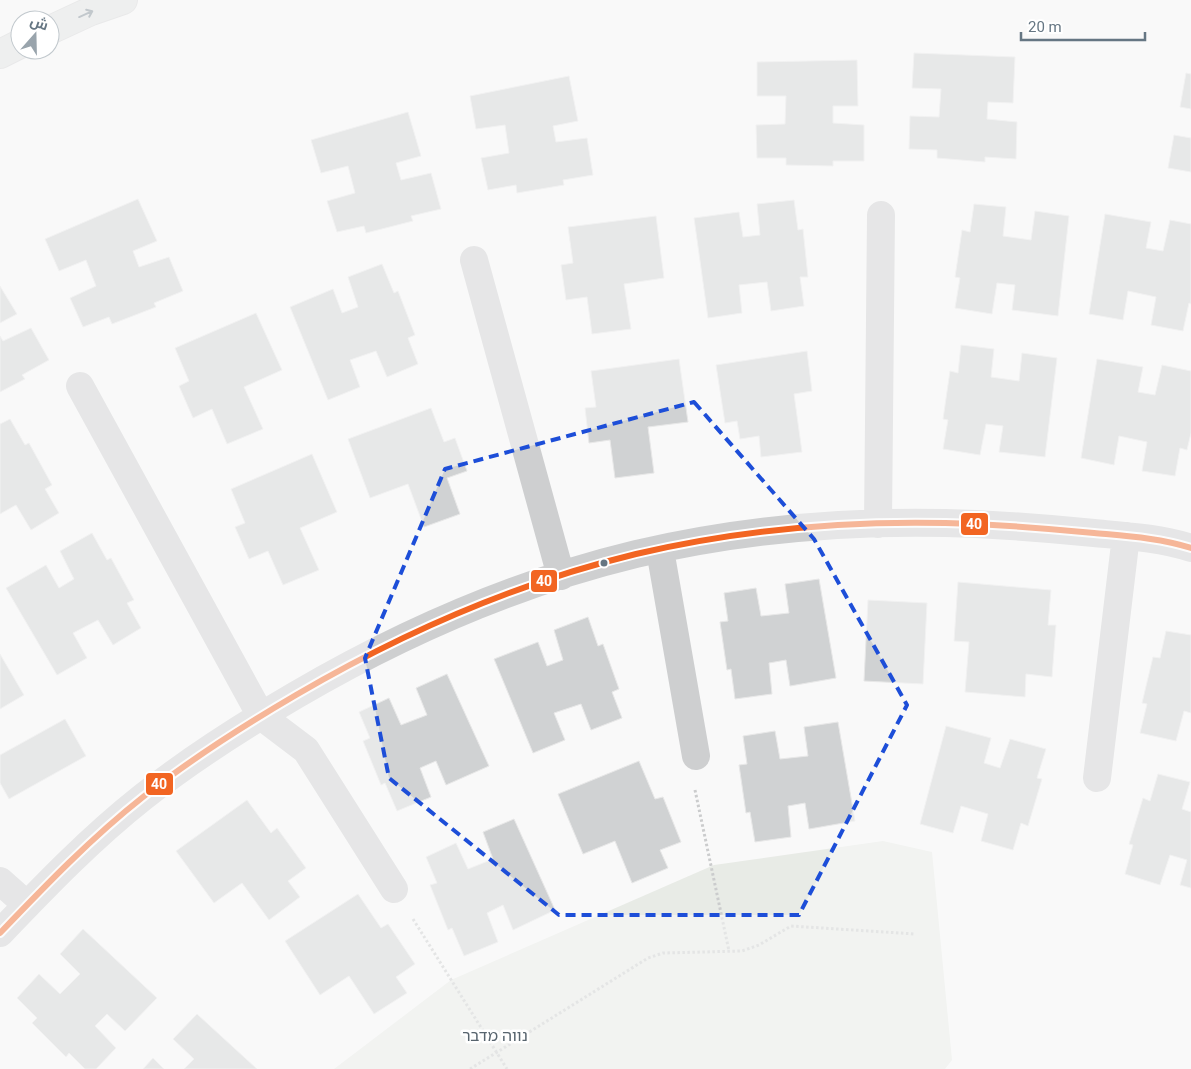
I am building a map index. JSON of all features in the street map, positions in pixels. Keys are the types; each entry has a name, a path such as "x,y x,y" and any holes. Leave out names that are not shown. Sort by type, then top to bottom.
{"main road":[{"path":"60,25 91,11 123,0"}],"street":[{"path":"878,524 881,214"},
{"path":"474,260 561,576"},
{"path":"80,386 261,716 306,750 394,889"},
{"path":"0,933 56,874 143,798 239,729 345,666 444,619 540,582 635,555 730,536 826,525 923,522 1013,526 1126,536 1180,544 1191,548"},
{"path":"1097,778 1126,536"},
{"path":"660,550 696,756"},
{"path":"0,881 27,905"}],"path":[{"path":"696,756 693,782 729,951"},
{"path":"394,889 507,1069"},
{"path":"470,1069 648,958 663,953 742,951 759,945 791,926 915,934"}],"highlighted area":[{"path":"694,402 814,539 907,705 799,915 559,915 389,778 365,658 445,469"}],"shaded area":[{"path":"883,841 932,852 952,1060 945,1069 334,1069 451,980 714,865"}],"building":[{"path":"914,53 1015,57 1013,103 988,102 987,119 1017,122 1016,159 985,157 985,162 937,158 937,150 909,149 910,116 939,117 941,89 912,88"},
{"path":"857,60 858,106 833,106 833,123 864,125 864,161 833,161 833,166 786,165 786,158 757,158 756,125 785,124 786,96 757,96 757,62"},
{"path":"1186,73 1191,74 1191,109 1180,107"},
{"path":"569,76 578,121 553,126 556,142 587,138 593,175 563,180 564,185 517,193 516,185 488,190 481,158 509,153 505,125 476,129 470,96"},
{"path":"408,112 421,156 396,163 401,180 431,173 441,209 411,216 413,221 366,233 364,226 337,232 327,201 355,193 348,166 321,173 311,140"},
{"path":"1174,135 1191,138 1191,172 1168,168"},
{"path":"138,199 157,241 133,251 139,267 169,257 183,291 154,303 156,307 112,324 109,317 83,327 70,298 96,286 86,260 59,271 45,239"},
{"path":"794,200 798,230 803,229 808,277 800,277 804,306 771,311 767,282 739,285 742,313 708,318 694,218 739,212 743,237 760,235 757,204"},
{"path":"974,204 1006,207 1003,236 1031,240 1035,211 1069,216 1058,316 1012,310 1015,285 997,283 992,314 955,308 960,278 955,277 962,230 970,232"},
{"path":"1105,214 1151,222 1146,248 1163,251 1170,220 1191,224 1191,304 1189,303 1183,331 1151,325 1156,297 1128,291 1123,320 1089,314"},
{"path":"656,216 664,278 624,284 631,329 592,334 587,297 566,300 561,265 573,263 568,227"},
{"path":"382,264 394,293 398,291 415,335 408,338 418,364 387,377 376,351 350,360 360,387 328,400 290,307 333,289 342,313 358,307 348,277"},
{"path":"0,286 17,314 0,323"},
{"path":"256,313 282,370 244,387 263,429 227,444 212,409 193,418 179,386 189,381 175,348"},
{"path":"31,328 49,360 22,375 25,379 0,392 0,336 3,341"},
{"path":"961,345 994,349 991,377 1019,381 1022,353 1057,358 1045,457 999,452 1003,426 986,424 980,455 943,449 948,420 943,419 950,371 958,373"},
{"path":"807,351 812,391 794,394 802,452 761,457 759,436 740,439 737,421 725,423 716,365"},
{"path":"679,359 688,422 648,427 654,473 615,478 610,440 589,443 585,408 596,407 591,371"},
{"path":"1097,359 1143,367 1138,392 1155,395 1162,365 1191,371 1191,433 1187,450 1180,448 1175,476 1142,471 1147,442 1119,436 1114,465 1081,458"},
{"path":"431,408 444,442 455,438 467,471 447,478 460,514 424,527 408,484 370,498 348,439"},
{"path":"10,419 25,445 29,443 52,485 45,489 59,513 31,530 16,505 0,514 0,424"},
{"path":"312,454 337,512 300,528 319,570 283,585 268,551 249,559 235,527 245,523 231,489"},
{"path":"92,533 107,560 111,558 134,600 127,603 141,628 113,645 98,620 73,633 87,658 57,675 6,588 46,565 59,588 74,579 60,551"},
{"path":"819,579 836,678 790,686 786,660 769,663 772,694 735,699 731,669 727,670 720,622 728,621 724,593 756,588 761,616 789,613 785,584"},
{"path":"958,582 1051,590 1048,625 1056,625 1052,677 1026,674 1025,697 965,692 969,642 954,641"},
{"path":"868,600 927,603 923,684 864,681"},
{"path":"588,617 598,646 603,644 619,689 612,692 622,718 591,730 581,704 554,713 565,740 533,753 494,659 538,642 547,666 563,660 554,630"},
{"path":"1166,631 1191,635 1191,713 1184,711 1176,741 1140,733 1147,704 1142,703 1153,657 1160,658"},
{"path":"0,654 24,695 0,709"},
{"path":"447,674 489,766 446,785 436,761 420,768 431,797 397,811 385,783 381,785 363,741 370,738 359,712 389,698 401,725 427,715 416,688"},
{"path":"65,719 86,756 9,799 0,783 0,755"},
{"path":"838,722 855,821 809,829 805,803 788,806 791,837 755,842 750,812 746,813 739,765 747,764 743,736 775,731 780,759 808,756 804,727"},
{"path":"946,726 991,738 984,763 1000,768 1010,739 1046,749 1037,778 1042,779 1028,826 1021,823 1013,850 981,841 988,814 961,806 953,833 920,824"},
{"path":"639,761 655,799 663,797 681,842 660,850 668,868 632,883 615,841 583,854 558,794"},
{"path":"1158,774 1190,782 1182,809 1191,812 1191,888 1180,885 1187,860 1170,855 1160,885 1125,874 1133,845 1129,844 1143,798 1150,801"},
{"path":"247,800 271,833 277,828 306,868 288,881 300,897 269,920 242,883 214,903 176,851"},
{"path":"514,819 555,910 513,930 503,905 487,913 498,942 464,956 452,928 448,930 430,885 437,883 426,857 456,843 468,869 493,859 483,832"},
{"path":"358,894 381,928 388,924 415,964 396,977 407,993 374,1014 349,976 320,995 285,941"},
{"path":"83,929 157,998 125,1031 107,1014 95,1026 116,1048 96,1069 85,1069 69,1053 66,1057 32,1023 37,1018 17,998 39,974 60,994 80,974 60,954"},
{"path":"197,1014 257,1069 184,1069 194,1059 173,1039"},
{"path":"153,1058 164,1069 143,1069"}],"transit line":[{"name":"40","path":"0,933 105,829 180,769 237,731 336,672 377,651 461,612 547,580 591,566 678,545 762,532 848,524 976,524 1064,530 1143,538 1191,548"}],"district":[{"name":"נווה מדבר","path":"495,1035"}]}
